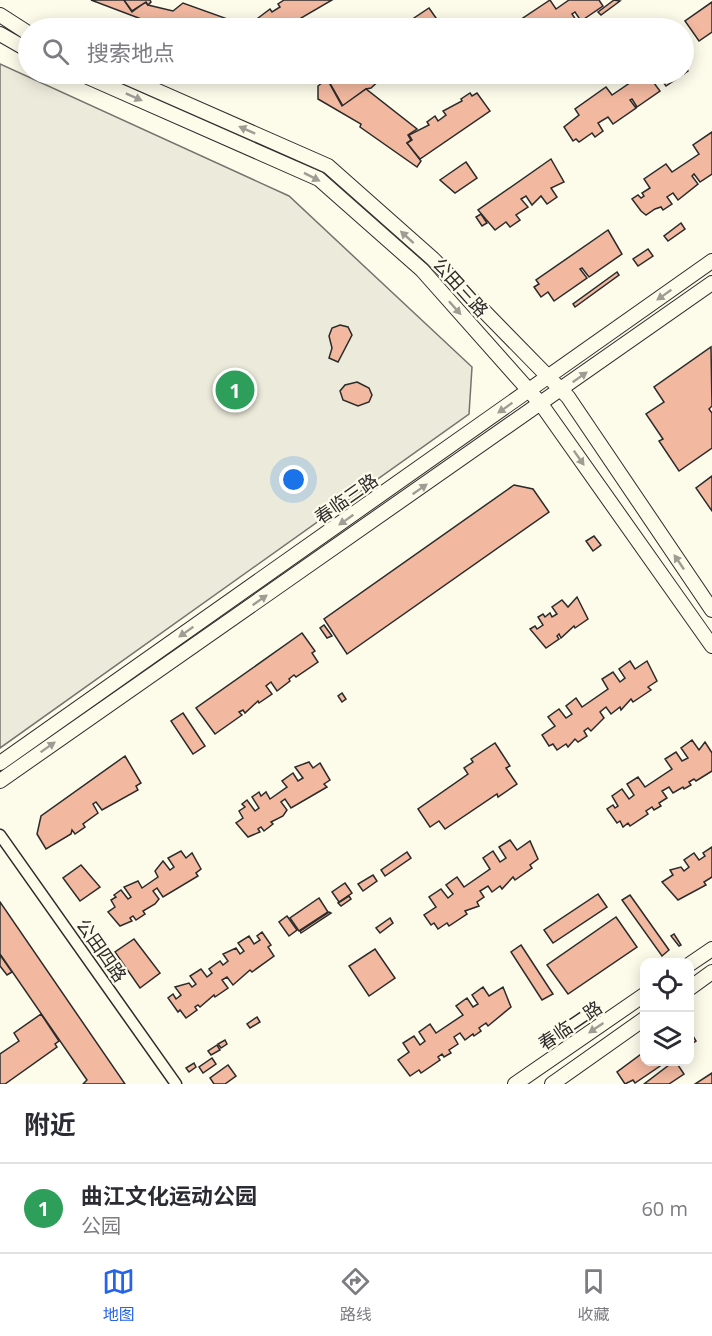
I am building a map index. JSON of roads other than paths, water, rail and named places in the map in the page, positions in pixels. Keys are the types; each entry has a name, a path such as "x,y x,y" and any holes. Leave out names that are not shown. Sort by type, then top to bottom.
{"street":[{"path":"0,15 18,27"},
{"path":"0,34 18,44"},
{"name":"公田三路","path":"104,84 319,179 422,270 541,404 712,646"},
{"name":"公田三路","path":"142,84 328,166 433,259 561,390 712,610"},
{"name":"春临三路","path":"0,763 712,261"},
{"name":"春临三路","path":"0,781 712,283"},
{"name":"公田四路","path":"0,835 176,1084"},
{"path":"694,961 712,949"},
{"path":"694,985 712,972"},
{"name":"春临二路","path":"515,1084 640,998"},
{"name":"春临二路","path":"552,1084 640,1022"}],"place":[{"name":"曲江文化运动公园","path":"235,390"}]}
